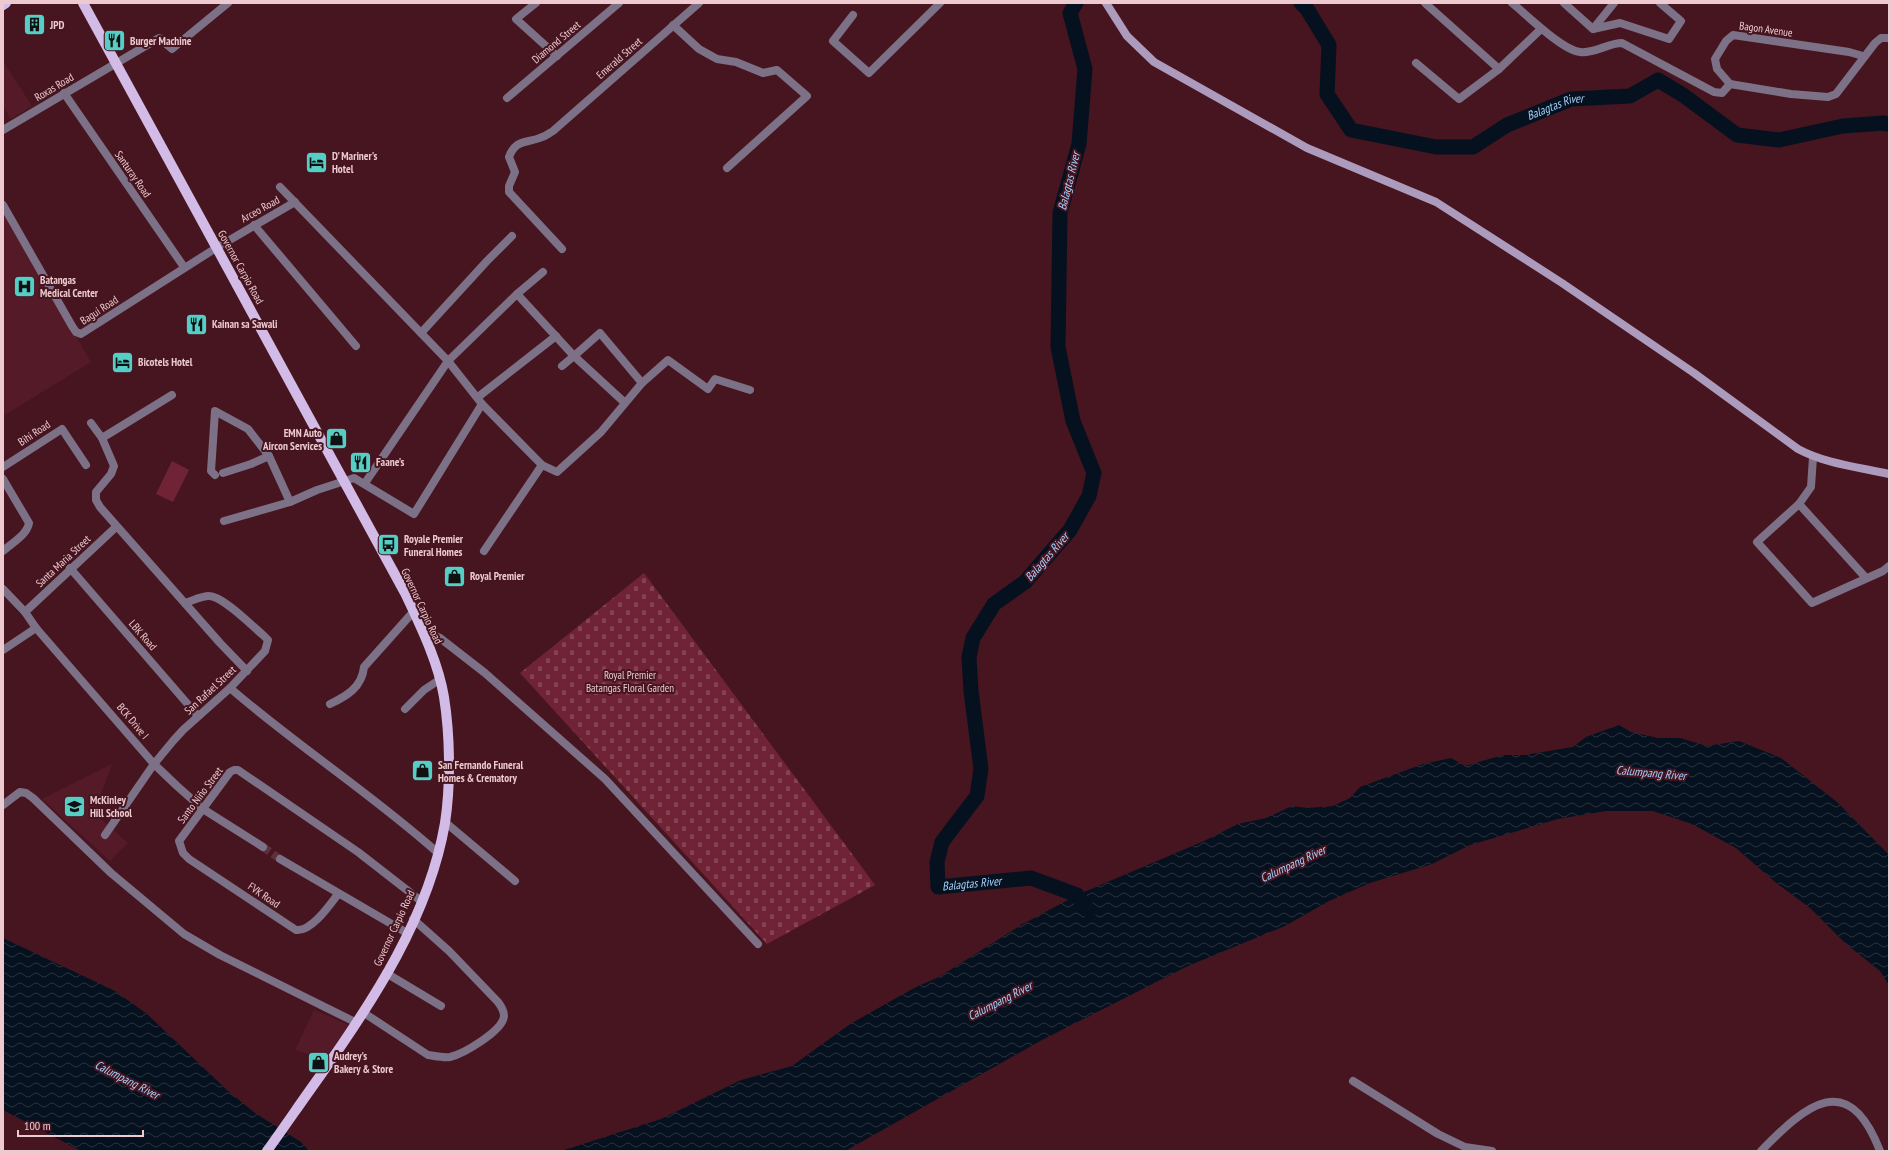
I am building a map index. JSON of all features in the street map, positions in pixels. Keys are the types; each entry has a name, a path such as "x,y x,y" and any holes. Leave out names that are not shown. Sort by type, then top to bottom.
{"main road":[{"name":"Governor Carpio Road","path":"83,3 414,611 440,680 444,696 448,741 445,822 438,853 421,901 407,933 364,1013 292,1117 266,1151"}],"street":[{"name":"Roxas Road","path":"3,130 159,38 172,49 228,3"},
{"path":"536,3 516,19 556,56"},
{"name":"Diamond Street","path":"508,98 619,3"},
{"name":"Emerald Street","path":"562,248 509,192 508,189 515,176 515,172 509,158 512,150 518,144 541,138 553,130 699,3"},
{"path":"853,15 833,41 869,73 940,3"},
{"path":"1106,3 1127,36 1154,62 1307,148 1436,202 1562,283 1694,373 1798,449 1813,457 1889,474"},
{"path":"1425,3 1499,69"},
{"path":"1512,3 1541,28 1570,49 1580,52 1591,51 1614,43 1622,43 1718,94 1722,93 1730,84 1791,94 1833,96 1858,66 1863,56 1881,38 1889,38"},
{"path":"1592,29 1614,3"},
{"path":"1592,29 1620,23 1627,24 1669,39 1681,21 1660,3"},
{"path":"1566,4 1592,29"},
{"path":"673,25 699,49 717,59 736,62 763,73 777,70 808,96 727,168"},
{"path":"1416,62 1459,99 1499,69 1541,28"},
{"name":"Bagon Avenue","path":"1730,84 1717,69 1715,59 1726,41 1733,36 1849,52 1863,56"},
{"name":"Santuray Road","path":"64,93 184,267"},
{"path":"280,187 448,361 480,401 542,465 557,472 601,432 624,402 642,383 668,360 708,389 715,379 750,390"},
{"name":"Arceo Road","path":"216,248 295,202"},
{"name":"Bagui Road","path":"3,205 78,334 81,334 216,248"},
{"path":"254,225 356,346"},
{"path":"421,333 512,236"},
{"path":"365,483 448,361 517,294 543,272"},
{"path":"517,294 574,356 624,402"},
{"path":"562,366 600,333 642,383"},
{"path":"224,521 290,502 354,478 365,483 414,514 480,401 556,336"},
{"path":"102,438 172,395"},
{"path":"269,456 251,464 219,474 211,471 215,411 248,429 269,456 290,502"},
{"path":"91,424 102,438 114,466 111,474 96,492 96,500 100,507 116,527 247,671"},
{"name":"Bihi Road","path":"3,467 62,429 86,465"},
{"path":"1813,457 1811,487 1799,504 1758,540 1759,546 1812,603 1889,566"},
{"path":"484,551 542,465"},
{"path":"3,479 30,523 29,528 3,550"},
{"path":"1799,504 1866,578"},
{"name":"Santa Maria Street","path":"25,612 70,568 116,527"},
{"name":"LBK Road","path":"70,568 198,716"},
{"name":"BCK Drive I","path":"3,589 25,612 36,628 154,764 203,809 263,847"},
{"name":"San Rafael Street","path":"105,835 154,764 183,730 230,688 247,671 268,646 268,640 263,635 222,601 214,597 201,597 185,603"},
{"path":"330,704 348,696 363,676 364,667 414,611"},
{"path":"3,650 36,628"},
{"path":"422,630 440,638 485,673 605,779 758,944"},
{"path":"405,709 424,690 440,680"},
{"path":"230,688 285,734 394,815 438,853"},
{"name":"Santo Niño Street","path":"179,841 230,772 234,770 243,772 358,852 421,901"},
{"path":"3,805 20,792 26,793 112,873 184,934 220,955 357,1023"},
{"path":"445,822 515,881"},
{"name":"FVK Road","path":"179,841 183,853 189,859 296,930 301,931 309,926 338,894"},
{"path":"280,859 407,933"},
{"path":"364,1013 428,1055 439,1057 450,1057 464,1051 483,1040 502,1024 504,1017 498,1002 449,951 413,919"},
{"path":"386,973 441,1006"},
{"path":"1353,1080 1438,1134 1465,1147 1492,1151"},
{"path":"1762,1151 1783,1129 1804,1112 1816,1106 1838,1102 1846,1103 1858,1112 1874,1135 1880,1151"}],"shaded area":[{"path":"3,61 32,106 11,119 3,106"},
{"name":"Batangas Medical Center","path":"3,210 91,362 3,416"},
{"name":"McKinley Hill School","path":"112,764 94,813 128,843 110,861 42,799"},
{"path":"314,1010 349,1025 325,1059 295,1050"}],"green space":[{"path":"172,461 189,470 173,502 156,494"},
{"name":"Royal Premier Batangas Floral Garden","path":"644,573 875,885 767,944 520,673"}],"water":[{"name":"Calumpang River","path":"1619,725 1631,732 1658,738 1680,738 1707,746 1739,741 1781,758 1837,802 1889,855 1889,985 1880,971 1845,943 1810,908 1775,882 1736,848 1692,824 1653,811 1606,811 1558,819 1470,845 1432,864 1370,883 1329,901 1285,926 1188,966 1042,1040 847,1150 561,1151 661,1119 741,1080 792,1066 850,1024 916,987 939,977 1021,925 1077,895 1204,841 1238,824 1266,818 1292,806 1308,808 1333,806 1350,798 1360,787 1423,764 1451,758 1465,766 1503,755 1525,755 1573,747 1586,737"},
{"name":"Calumpang River","path":"3,938 115,991 147,1014 228,1091 255,1113 301,1142 309,1151 81,1151 3,1110"}],"waterway":[{"name":"Balagtas River","path":"1076,3 1070,13 1085,69 1079,144 1060,213 1058,347 1073,421 1094,473 1089,496 1070,530 1025,582 994,604 973,638 969,657 971,691 981,769 977,796 942,842 937,862 938,887 1031,878 1077,895 1089,911"},
{"name":"Balagtas River","path":"1301,3 1307,9 1329,45 1327,94 1351,130 1436,147 1473,147 1507,125 1571,99 1630,96 1658,80 1683,95 1737,135 1779,140 1843,126 1883,123 1889,124"}],"tunnel":[{"path":"263,847 280,859"}],"place":[{"name":"JPD","path":"35,25"},
{"name":"Burger Machine","path":"115,41"},
{"name":"D' Mariner's Hotel","path":"316,162"},
{"name":"Batangas Medical Center","path":"25,286"},
{"name":"Kainan sa Sawali","path":"197,324"},
{"name":"Bicotels Hotel","path":"123,362"},
{"name":"EMN Auto Aircon Services","path":"337,439"},
{"name":"Faane's","path":"360,462"},
{"name":"Royale Premier Funeral Homes","path":"389,545"},
{"name":"Royal Premier","path":"454,576"},
{"name":"San Fernando Funeral Homes & Crematory","path":"423,771"},
{"name":"McKinley Hill School","path":"74,806"},
{"name":"Audrey's Bakery & Store","path":"319,1062"}]}
